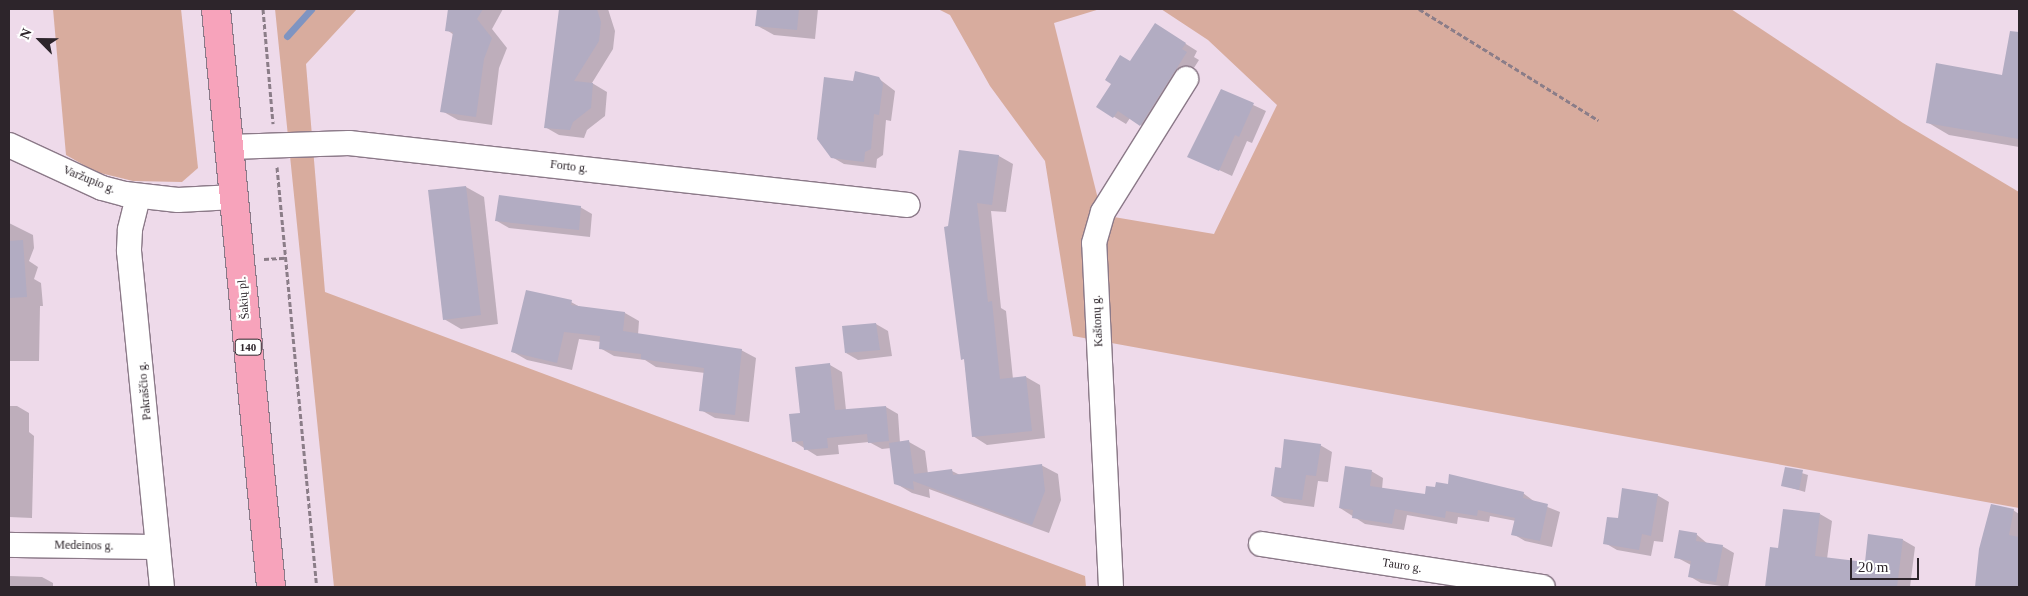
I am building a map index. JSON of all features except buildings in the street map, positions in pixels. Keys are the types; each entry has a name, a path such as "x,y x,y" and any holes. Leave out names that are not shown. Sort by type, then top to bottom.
{"main road":[{"name":"Šakių pl.","path":"216,9 271,587"}],"street":[{"name":"Kaštonų g.","path":"1111,587 1094,243 1103,212 1186,79"},
{"name":"Forto g.","path":"230,147 349,143 908,205"},
{"name":"Varžupio g.","path":"9,145 102,188 138,196 178,200 234,197"},
{"name":"Pakraščio g.","path":"138,196 130,230 130,251 162,587"},
{"name":"Tauro g.","path":"1261,544 1543,587"},
{"name":"Medeinos g.","path":"9,545 158,547"}],"path":[{"path":"263,9 316,587"},
{"path":"1419,9 1598,120"}],"shaded area":[{"path":"53,9 181,9 198,168 182,182 133,181 96,172 66,155"},
{"path":"275,9 357,9 306,64 325,292 1085,576 1086,587 334,587"},
{"path":"938,9 1100,9 1054,23 1102,215 1214,234 1277,105 1208,40 1161,9 1731,9 1903,123 2019,192 2019,508 1073,336 1045,161 990,86 950,15"}],"waterway":[{"path":"287,36 311,9"}]}
